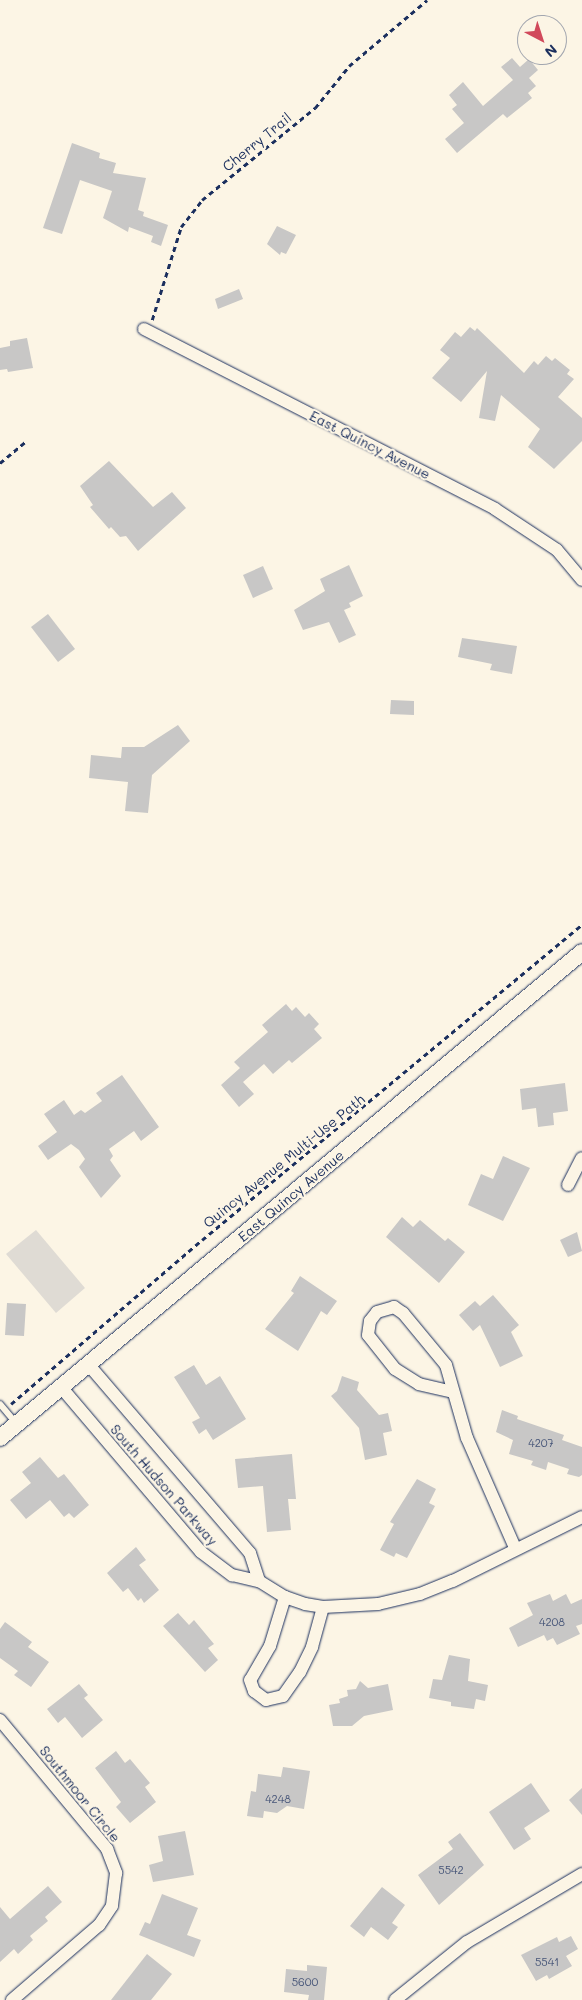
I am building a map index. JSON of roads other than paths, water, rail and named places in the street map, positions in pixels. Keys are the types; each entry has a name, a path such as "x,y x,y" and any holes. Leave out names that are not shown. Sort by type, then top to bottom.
{"street":[{"name":"East Quincy Avenue","path":"146,330 496,509 557,550 582,580"},
{"name":"East Quincy Avenue","path":"0,1438 582,952"},
{"path":"568,1185 582,1158"},
{"path":"453,1392 419,1384 395,1368 368,1335 370,1321 377,1312 394,1307 403,1313 446,1365 453,1392 483,1478 515,1548"},
{"name":"South Hudson Parkway","path":"88,1364 250,1553 259,1581"},
{"name":"South Hudson Parkway","path":"61,1387 201,1552 232,1575 259,1581 286,1598 322,1607 378,1604 420,1594 453,1581 515,1548 582,1517"},
{"path":"286,1598 270,1646 250,1680 254,1692 266,1700 283,1696 300,1672 312,1647 322,1607"},
{"name":"Southmoor Circle","path":"0,1720 107,1849 116,1874 112,1906 99,1925 12,2000"},
{"path":"395,2000 467,1942 582,1874"}],"lane":[{"path":"2,1407 17,1424"}]}
